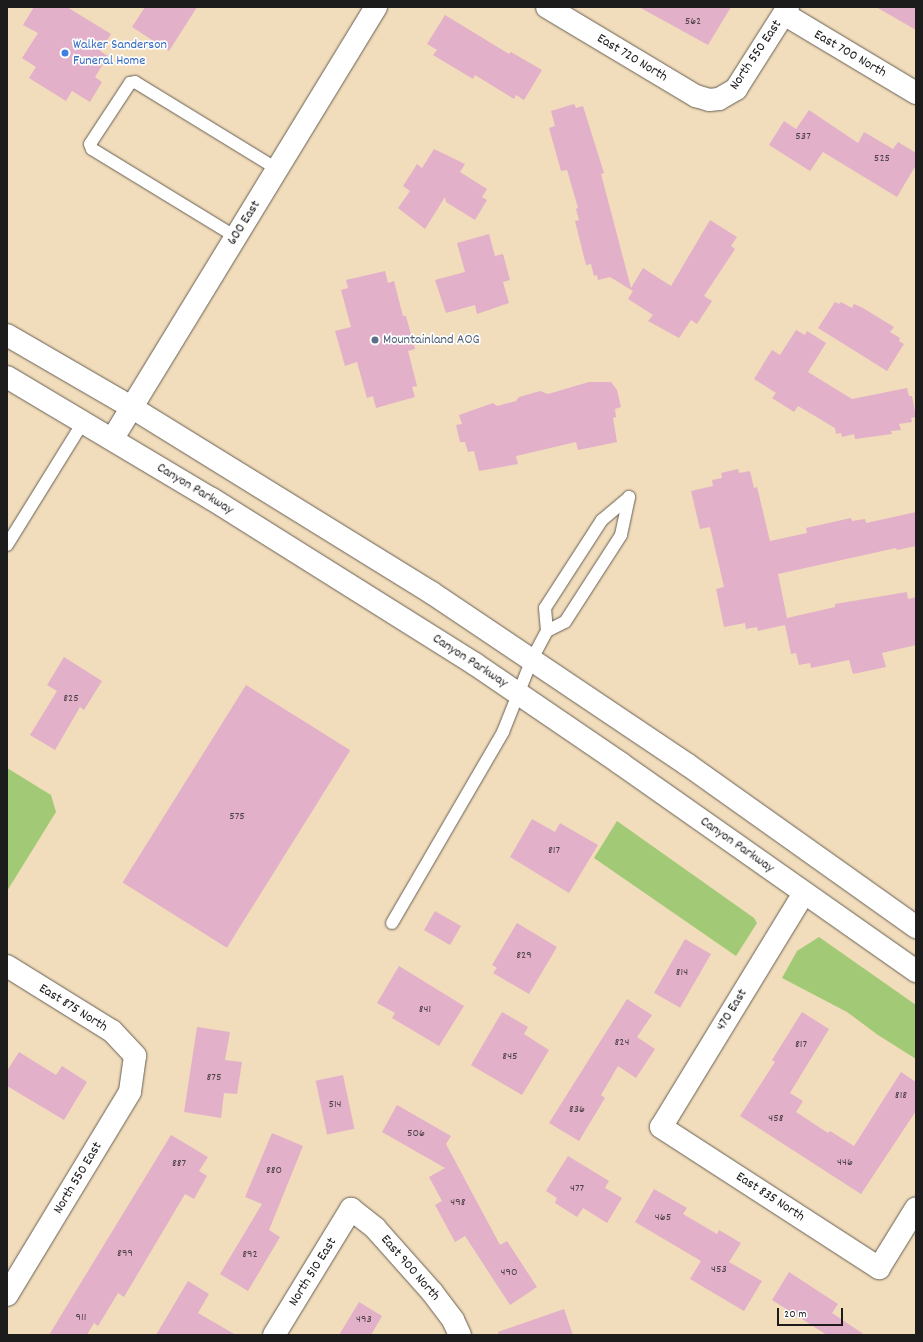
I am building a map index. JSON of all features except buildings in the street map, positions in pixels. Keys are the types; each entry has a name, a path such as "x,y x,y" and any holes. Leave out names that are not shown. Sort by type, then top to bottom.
{"main road":[{"name":"600 East","path":"112,438 376,7"},
{"name":"East 720 North","path":"547,7 696,96 709,100 720,99"},
{"name":"North 550 East","path":"720,99 736,89 786,11"},
{"name":"East 700 North","path":"786,11 916,93"},
{"path":"7,335 131,407 432,593 532,658 688,765 916,927"},
{"name":"Canyon Parkway","path":"7,377 84,421 341,579 519,694 916,971"},
{"name":"470 East","path":"660,1127 804,893"},
{"name":"East 875 North","path":"7,966 112,1031 134,1056"},
{"name":"North 550 East","path":"8,1290 130,1092 134,1056"},
{"name":"East 835 North","path":"660,1127 879,1268 916,1208"},
{"name":"North 510 East","path":"274,1335 351,1210"},
{"name":"East 900 North","path":"351,1210 375,1228 432,1292 453,1320 460,1335"}],"lane":[{"path":"236,237 92,149 90,144 130,83 135,82 277,169"},
{"path":"7,545 84,421"},
{"path":"392,923 503,732 532,658 547,631 545,608 602,520 629,497 621,535 565,622 547,631"}],"green space":[{"path":"7,768 51,795 56,812 7,891"},
{"path":"617,821 754,918 757,923 736,956 594,858"},
{"path":"819,937 916,1005 916,1059 878,1035 847,1012 782,978 797,951"}],"place":[{"name":"Walker Sanderson Funeral Home","path":"65,53"},
{"name":"Mountainland AOG","path":"375,340"}]}
